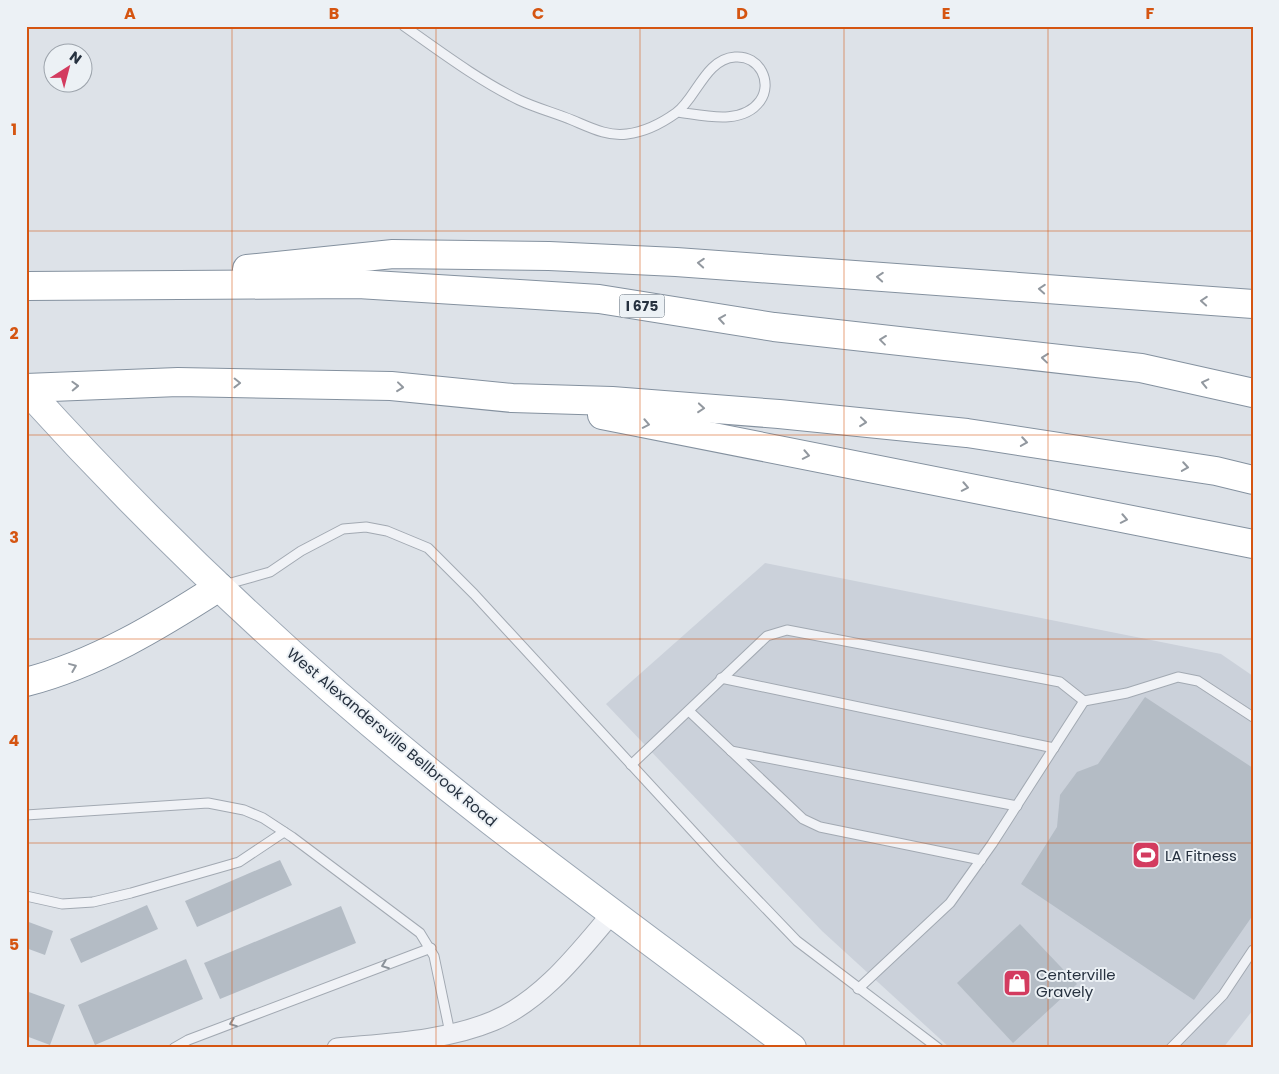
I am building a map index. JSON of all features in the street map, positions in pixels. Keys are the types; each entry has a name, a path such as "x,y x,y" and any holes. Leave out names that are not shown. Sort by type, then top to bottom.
{"main road":[{"path":"100,285 393,254 530,256 676,262 1253,304"},
{"name":"I 675","path":"26,286 358,284 599,299 774,327 1142,368 1253,393"},
{"path":"26,388 178,382 382,386 512,398 631,402 779,414 967,433 1216,471 1253,480"},
{"name":"West Alexandersville Bellbrook Road","path":"26,388 131,502 274,639 417,761 491,820 792,1048"},
{"path":"512,398 1253,544"},
{"path":"26,682 52,675 85,662 165,622 219,587"}],"street":[{"path":"336,1048 401,1041 450,1033 495,1020 526,1001 574,958 613,912"}],"lane":[{"path":"404,26 462,67 519,100 603,132 626,134 649,128 677,112 711,70 721,62 734,57 746,59 763,72 766,80 766,93 746,113 728,117 677,112"},
{"path":"219,587 270,572 302,550 342,529 366,527 387,531 408,538 428,548 474,594 631,765 797,941 938,1048"},
{"path":"631,765 767,636 787,630 1060,682 1084,701"},
{"path":"858,989 950,903 1017,806 1084,701 1127,693 1178,676 1198,681 1253,717"},
{"path":"721,678 1054,748"},
{"path":"690,711 803,819 820,826 981,860"},
{"path":"731,751 1017,806"},
{"path":"26,815 213,804 244,810 284,832 420,933 431,948 450,1033"},
{"path":"26,896 62,904 93,902 239,862 284,832"},
{"path":"174,1048 188,1040 431,948"},
{"path":"1170,1048 1223,995 1253,950"}],"shaded area":[{"path":"765,563 1221,654 1253,676 1253,1010 1223,1048 950,1048 822,931 606,704"}],"building":[{"name":"LA Fitness","path":"1145,697 1253,768 1253,915 1194,1000 1021,884 1057,827 1060,795 1077,772 1098,764"},
{"path":"280,860 292,885 197,927 185,901"},
{"path":"147,905 158,929 81,963 70,939"},
{"path":"341,906 356,943 220,999 204,963"},
{"path":"26,921 53,931 45,955 26,948"},
{"name":"Centerville Gravely","path":"1020,924 1077,984 1013,1043 957,983"},
{"path":"186,959 203,999 95,1045 78,1005"},
{"path":"26,991 65,1005 50,1045 26,1036"}],"place":[{"name":"LA Fitness","path":"1146,855"},
{"name":"Centerville Gravely","path":"1017,983"}]}
